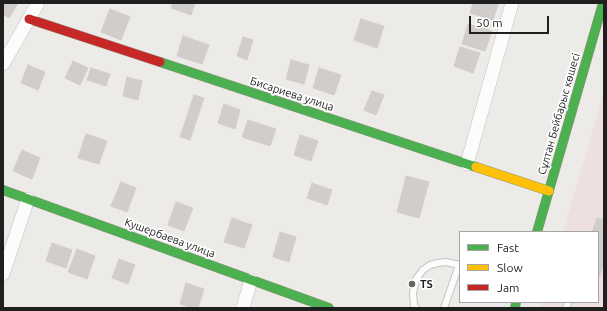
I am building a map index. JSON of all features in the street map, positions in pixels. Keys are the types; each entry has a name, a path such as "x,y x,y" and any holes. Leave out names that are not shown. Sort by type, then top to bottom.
{"street":[{"path":"3,64 38,3"},
{"path":"466,164 512,3"},
{"name":"Сұлтан Бейбарыс көшесі","path":"537,231 603,3"},
{"name":"Бисариева улица","path":"29,19 549,191"},
{"name":"Кушербаева улица","path":"3,190 329,308"},
{"path":"3,274 28,199"},
{"path":"243,308 251,280"}],"lane":[{"path":"416,308 414,305 413,293 416,279 423,270 430,265 446,262 459,265 444,308"}],"shaded area":[{"path":"604,92 604,308 541,308 542,303 599,303 599,231 563,231"}],"building":[{"path":"3,3 18,3 9,18 3,14"},
{"path":"173,3 195,3 191,15 171,8"},
{"path":"473,3 498,4 493,20 470,13"},
{"path":"110,9 130,17 121,40 101,32"},
{"path":"361,19 384,26 377,48 354,40"},
{"path":"468,24 492,31 485,51 462,44"},
{"path":"183,36 209,45 202,64 177,56"},
{"path":"243,37 253,40 247,60 237,56"},
{"path":"460,47 480,53 473,73 454,66"},
{"path":"291,60 309,65 304,84 286,79"},
{"path":"73,61 88,68 80,85 65,78"},
{"path":"28,65 45,72 38,90 21,83"},
{"path":"91,68 110,74 106,86 87,80"},
{"path":"319,68 341,75 334,95 313,88"},
{"path":"127,77 142,81 138,100 123,96"},
{"path":"372,91 384,95 376,115 364,110"},
{"path":"194,95 204,98 190,140 180,137"},
{"path":"224,104 240,110 235,129 218,123"},
{"path":"248,120 276,129 270,146 242,137"},
{"path":"86,134 107,141 99,164 78,158"},
{"path":"300,135 318,141 311,161 294,155"},
{"path":"22,150 40,158 32,179 13,171"},
{"path":"406,176 429,182 419,218 397,212"},
{"path":"121,182 136,188 127,212 111,206"},
{"path":"312,183 332,190 327,205 307,198"},
{"path":"176,202 193,208 184,231 168,225"},
{"path":"232,218 252,225 244,248 224,242"},
{"path":"597,218 604,220 604,262 599,277 599,231 592,231"},
{"path":"280,232 296,237 289,262 273,257"},
{"path":"52,243 72,250 66,268 46,261"},
{"path":"77,249 95,256 87,279 68,272"},
{"path":"119,259 135,265 128,284 112,278"},
{"path":"186,283 204,289 198,308 192,308 180,304"}],"traffic: fast":[{"path":"537,231 603,3"},
{"path":"160,62 476,167"},
{"path":"3,190 329,308"},
{"path":"515,308 516,303"}],"traffic: slow":[{"path":"476,167 549,191"}],"traffic: jam":[{"path":"29,19 160,62"}],"place":[{"name":"TS","path":"412,284"}]}
